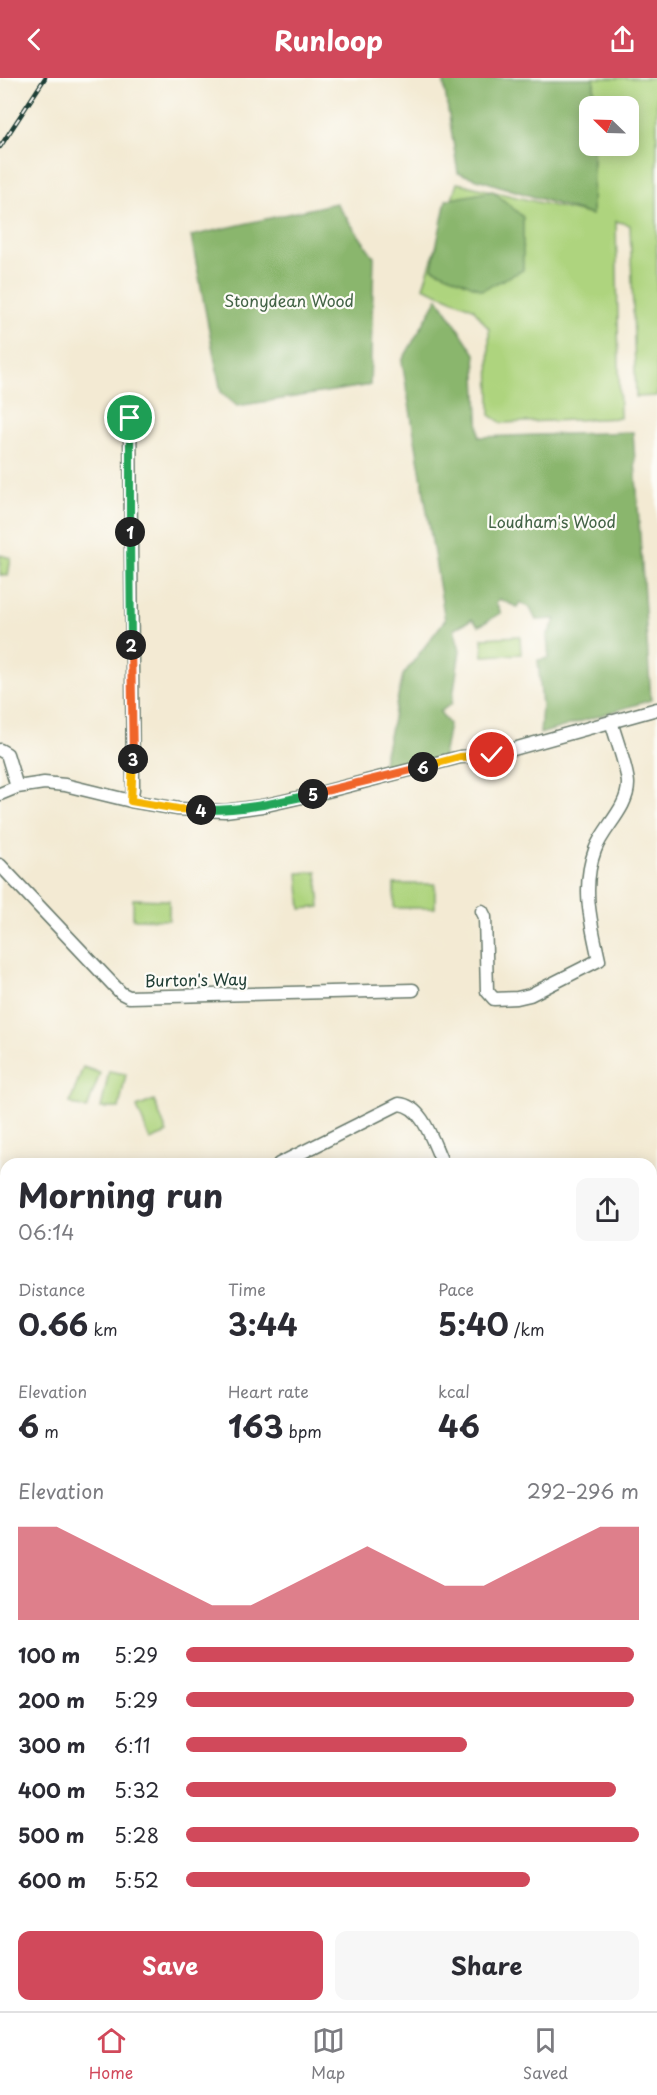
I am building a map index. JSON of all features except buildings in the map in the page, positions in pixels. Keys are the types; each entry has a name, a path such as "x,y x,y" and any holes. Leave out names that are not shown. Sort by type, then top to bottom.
{"street":[{"path":"130,418 133,789 131,801"},
{"path":"0,794 17,787 44,783 65,785 131,801 178,809 225,811 262,806 324,792 447,760 492,755 657,709"},
{"path":"482,911 485,917 487,992 494,999 517,998 530,994 604,961 588,906 587,881 595,849 625,799 628,784 611,721"},
{"path":"0,750 7,754 17,787"},
{"name":"Burton's Way","path":"0,866 121,993 129,997 412,990"},
{"path":"291,1158 399,1104 404,1104 419,1113 439,1158"}],"green space":[{"path":"443,78 594,78 594,96 579,96 579,156 593,156 592,215 458,173"},
{"path":"594,78 657,78 657,396 636,397 630,225 616,221 620,418 502,423 490,415 489,329 473,308 423,287 457,183 592,215 593,156 639,156 639,96 594,96"},
{"path":"493,191 523,217 523,270 482,290 432,268 446,200"},
{"name":"Stonydean Wood","path":"336,203 374,257 370,385 237,406 221,392 191,236"},
{"name":"Loudham's Wood","path":"438,298 475,354 479,437 633,432 651,700 540,734 542,706 538,660 549,658 547,636 556,619 536,620 530,608 520,602 517,607 499,599 496,603 501,613 479,626 472,619 454,629 460,650 452,703 440,712 449,724 443,757 381,771 403,675 445,620 402,361"},
{"path":"0,555 11,558 8,576 0,575"},
{"path":"520,636 521,654 483,656 482,638"},
{"path":"317,872 320,907 301,909 298,873"},
{"path":"394,884 435,884 435,908 394,908"},
{"path":"133,899 169,900 169,920 133,919"},
{"path":"83,1067 100,1073 87,1109 70,1103"},
{"path":"109,1071 126,1074 119,1108 101,1108"},
{"path":"154,1100 167,1133 150,1140 137,1107"}],"railway":[{"path":"0,147 45,78"}],"route":[{"path":"130,418 133,789 131,801 178,809 225,811 262,806 324,792 460,757 492,755"}]}
